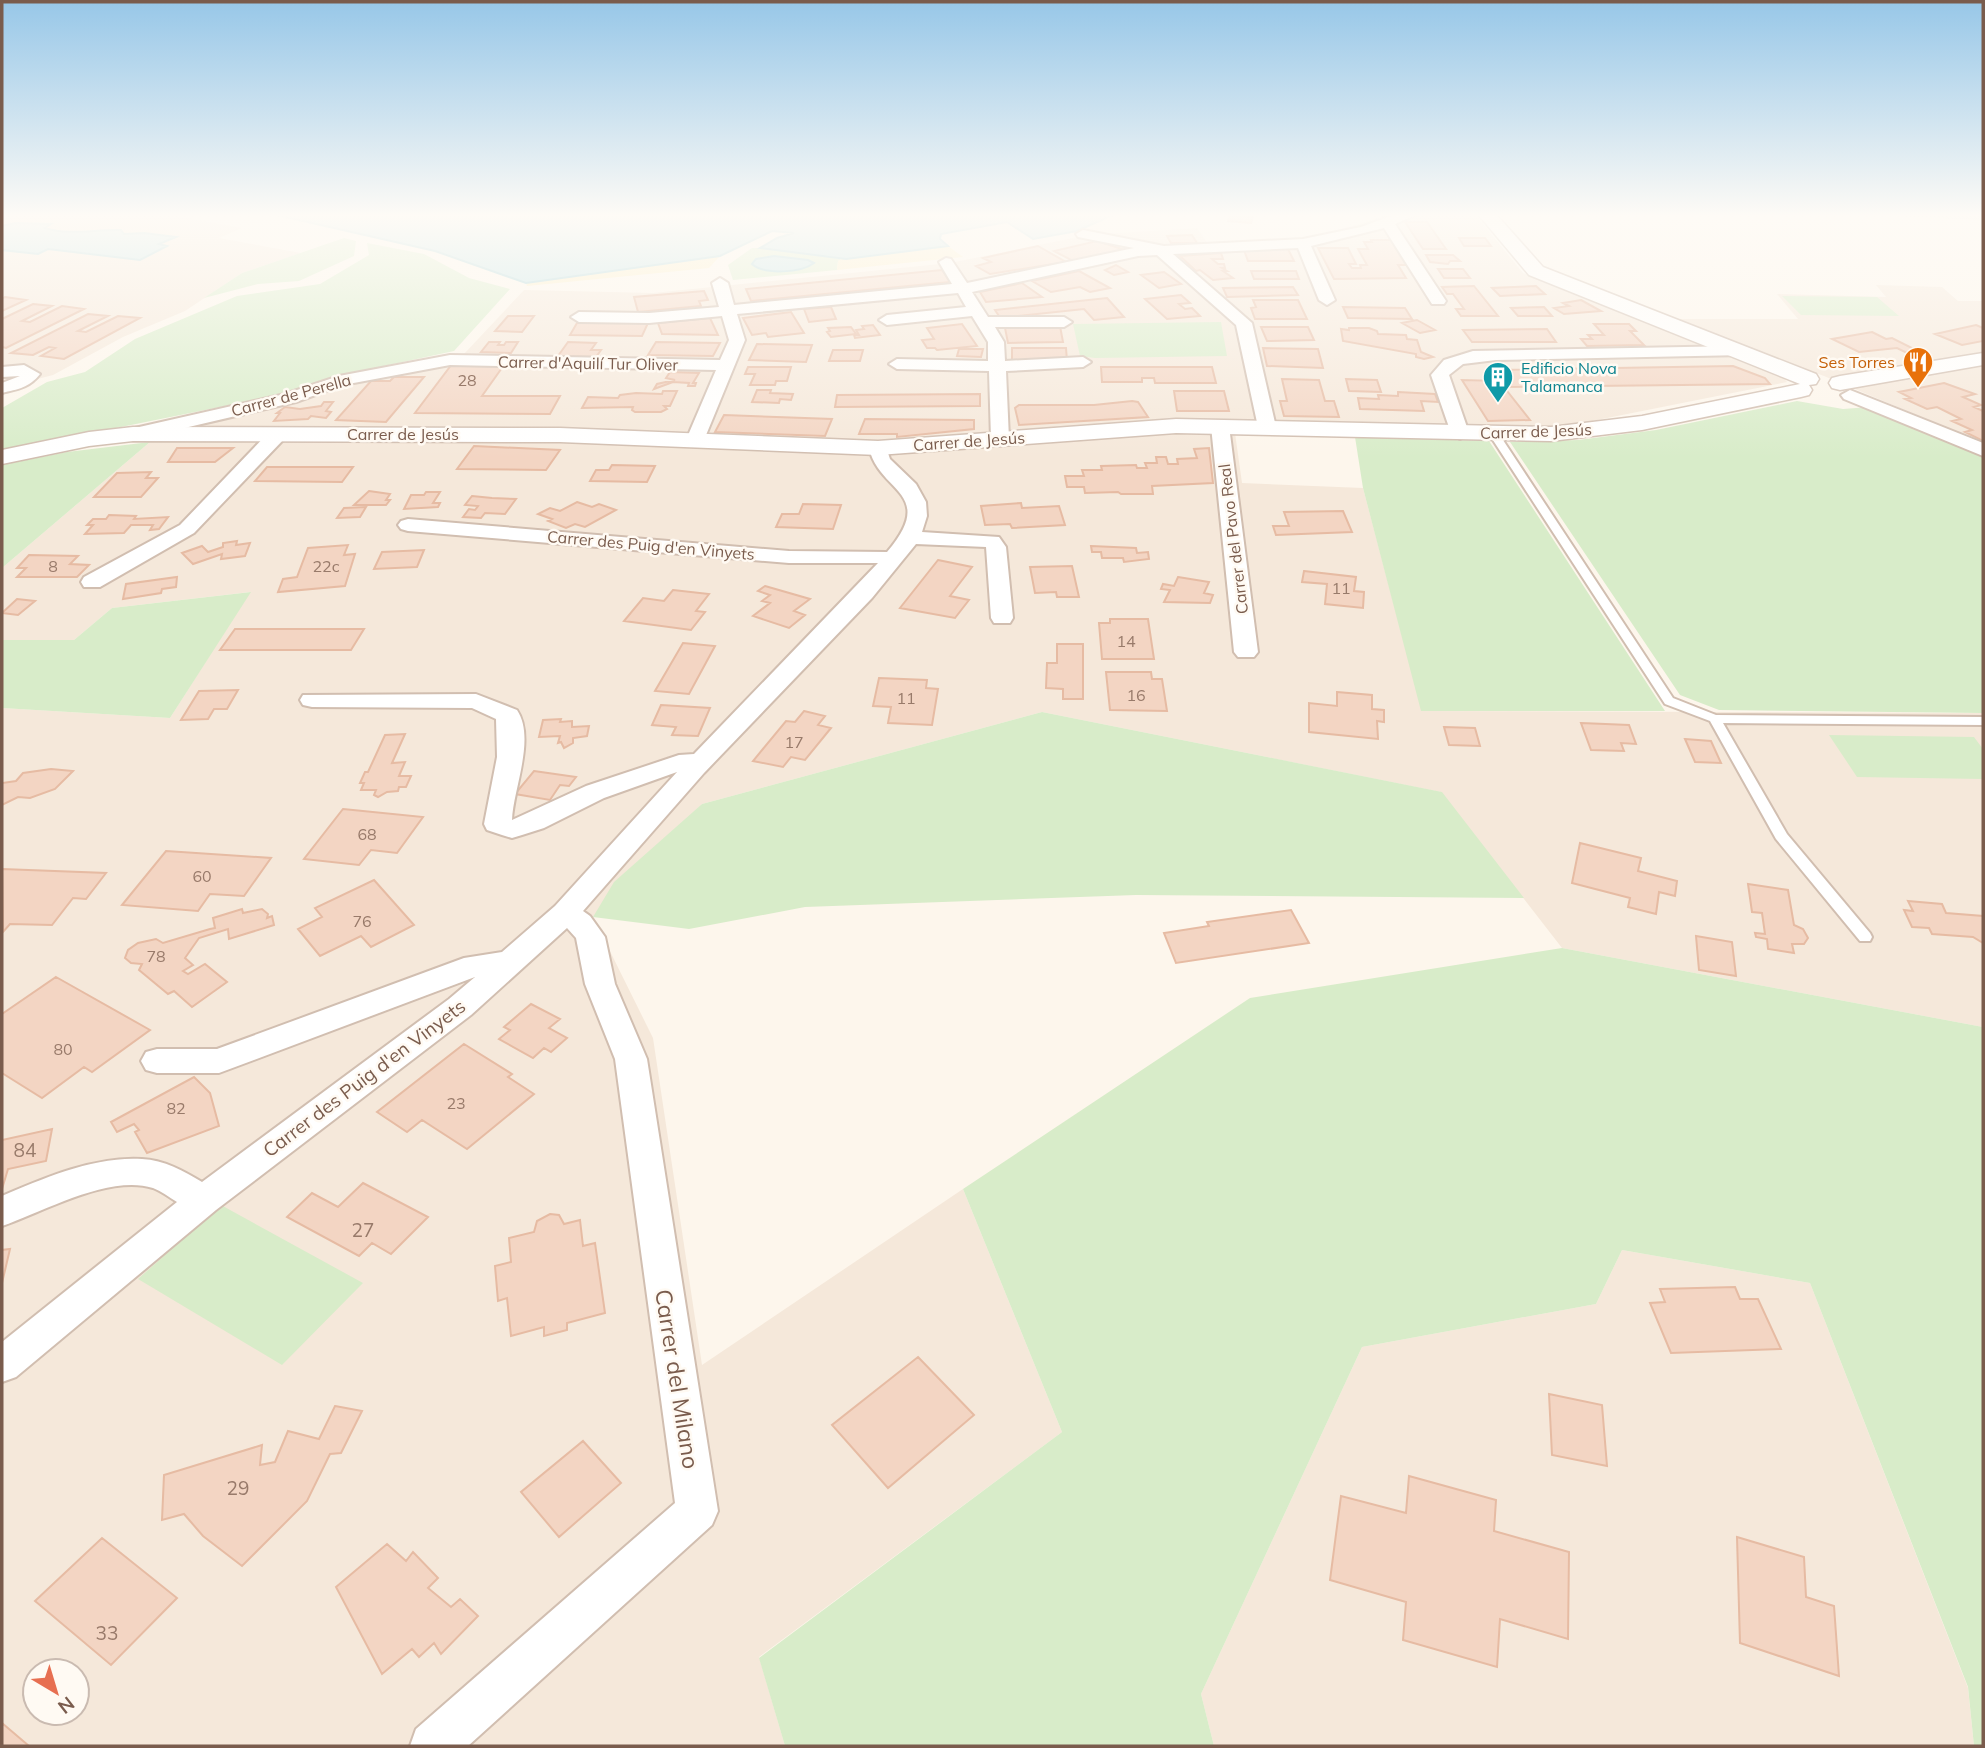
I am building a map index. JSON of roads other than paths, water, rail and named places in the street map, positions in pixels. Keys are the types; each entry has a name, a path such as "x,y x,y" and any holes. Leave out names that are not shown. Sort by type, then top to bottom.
{"street":[{"path":"695,440 737,340 723,295"},
{"path":"579,317 649,318 891,295"},
{"path":"966,295 996,342 1000,439"},
{"path":"1211,295 1244,323 1267,427"},
{"path":"1325,295 1327,300"},
{"path":"1434,295 1438,301"},
{"path":"1596,295 1738,351 1805,384 1845,389 1983,450"},
{"path":"887,320 981,317 1064,323"},
{"path":"1460,433 1440,374 1445,366 1457,360 1496,355 1738,351"},
{"path":"1845,389 1983,359"},
{"name":"Carrer d'Aquilí Tur Oliver","path":"450,360 725,365"},
{"name":"Carrer de Perella","path":"133,434 290,398 339,380 450,360"},
{"path":"897,364 998,366 1083,362"},
{"name":"Carrer de Jesús","path":"2,457 89,439 133,434 559,435 878,448 1176,426 1551,434 1595,430 1805,384"},
{"name":"Carrer del Pavo Real","path":"1220,426 1246,652"},
{"path":"92,582 187,529 278,434"},
{"name":"Carrer des Puig d'en Vinyets","path":"2,1365 204,1200 460,1007 565,912 700,763 811,651 910,538 916,516 916,502 909,488 881,461 878,448"},
{"name":"Carrer des Puig d'en Vinyets","path":"408,525 789,557 872,556 894,559"},
{"path":"910,538 992,541 996,547 1002,618"},
{"path":"312,700 476,701 508,715 513,739 498,824 512,829 534,822 595,792 688,760 700,763"},
{"name":"Carrer del Milano","path":"433,1746 697,1511 631,1059 600,984 590,937 580,923 565,912"},
{"path":"157,1062 219,1061 475,965 510,962"},
{"path":"2,1211 41,1195 111,1174 158,1175 204,1200"}],"lane":[{"path":"1494,434 1669,701 1714,719 1983,721"},
{"path":"1714,719 1781,836 1865,937"}],"place":[{"name":"Ses Torres","path":"1918,389"},
{"name":"Edificio Nova Talamanca","path":"1498,404"}]}
